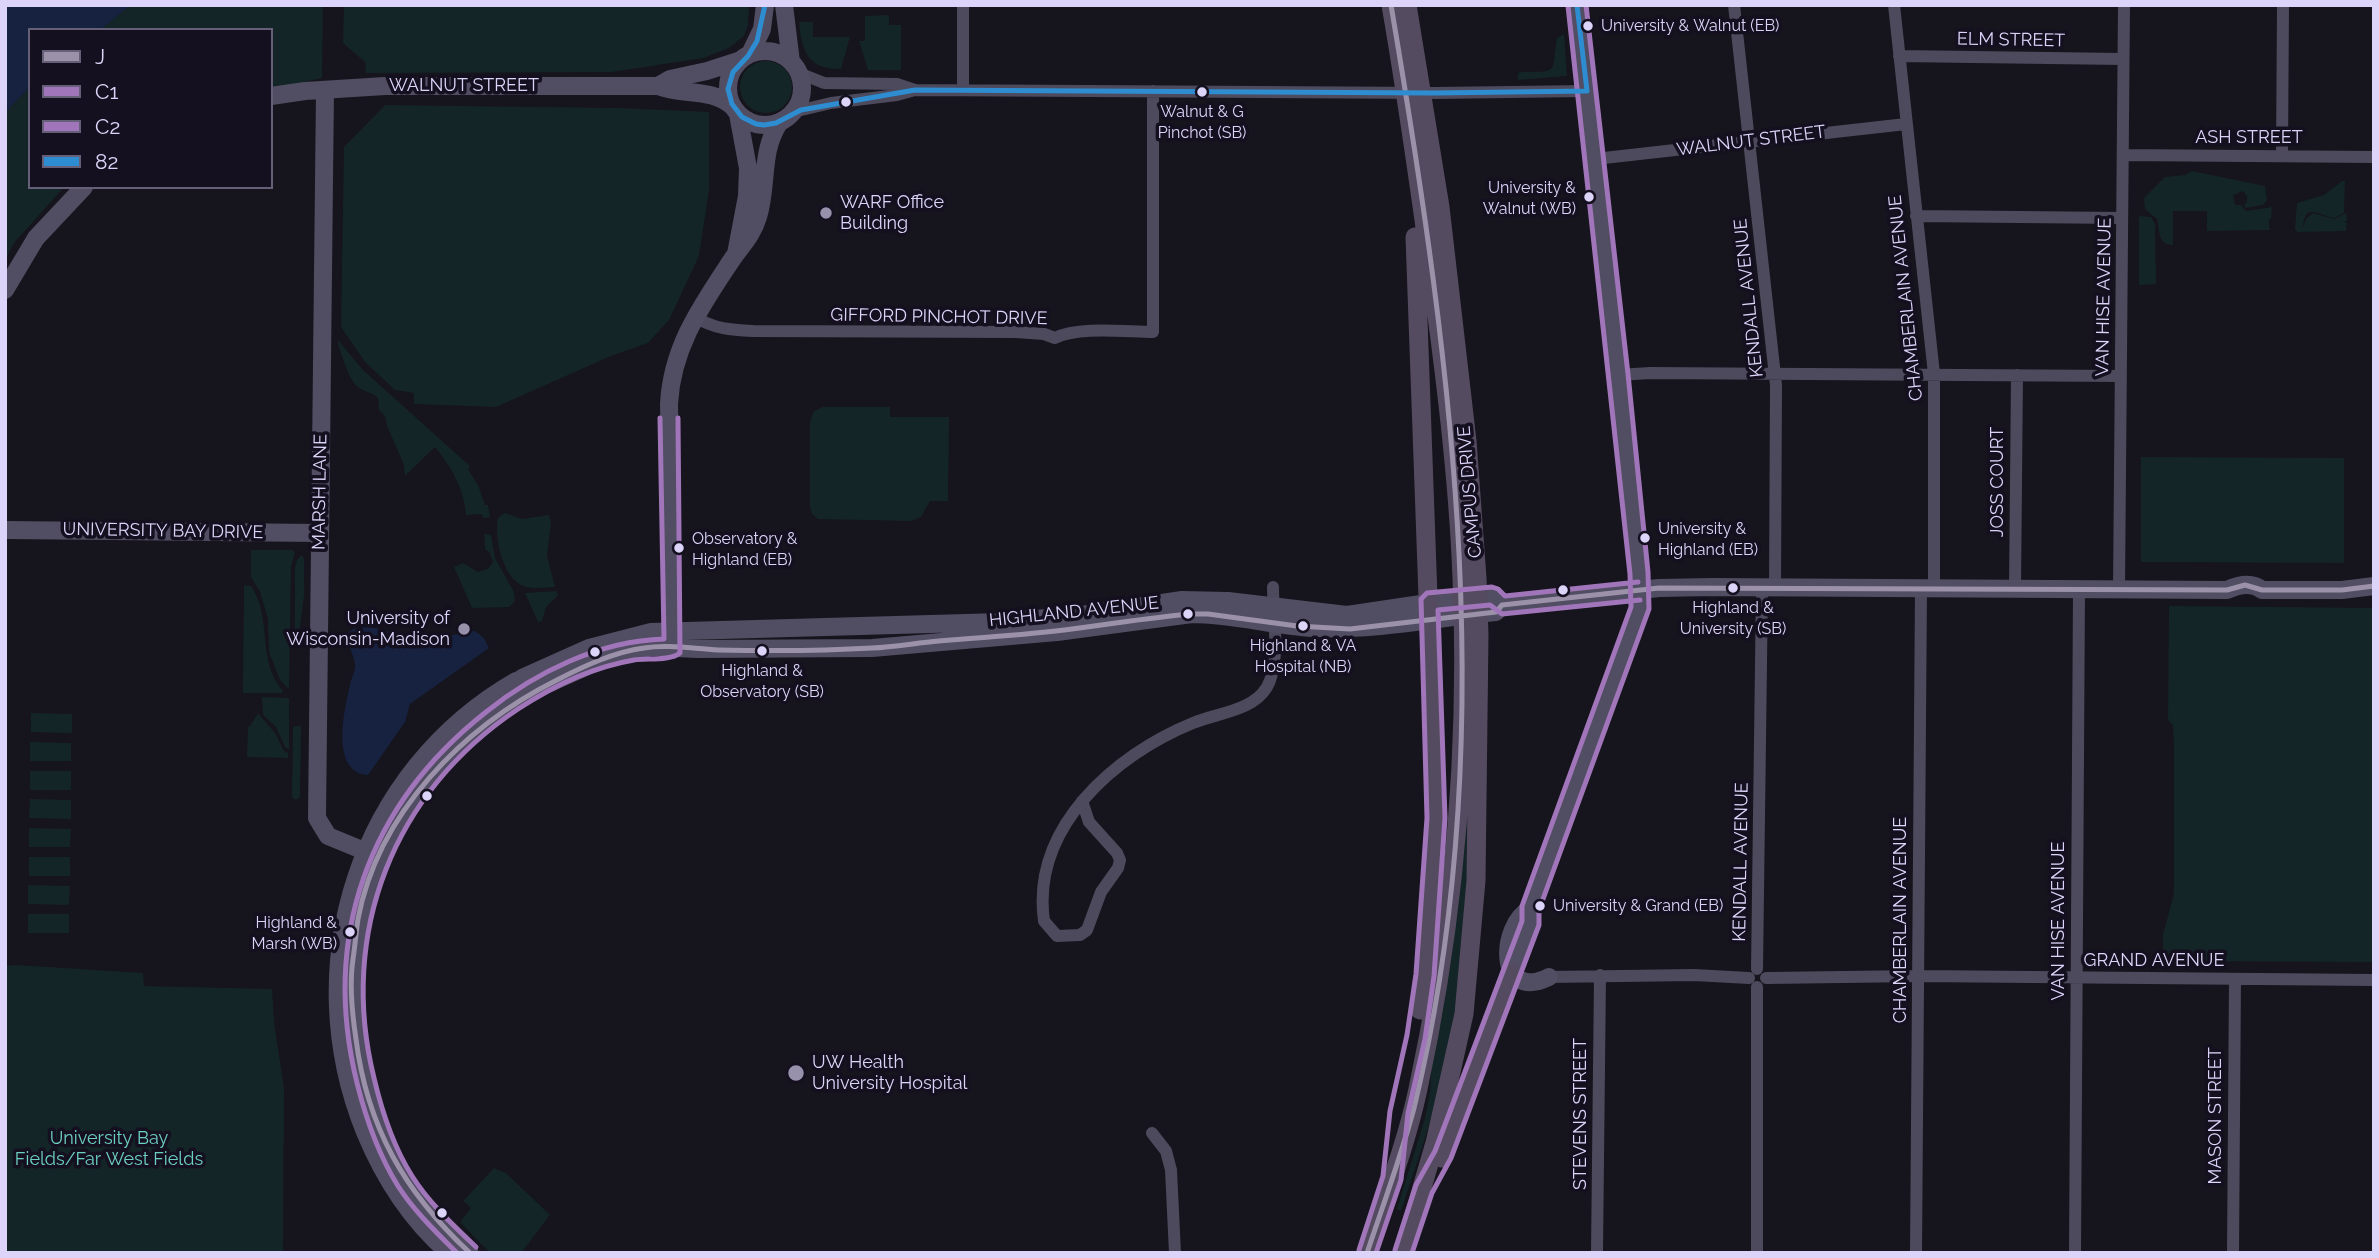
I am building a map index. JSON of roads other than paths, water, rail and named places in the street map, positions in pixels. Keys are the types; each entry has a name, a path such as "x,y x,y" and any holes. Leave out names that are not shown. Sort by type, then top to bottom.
{"main road":[{"name":"CAMPUS DRIVE","path":"1391,5 1412,78"},
{"name":"CAMPUS DRIVE","path":"1407,5 1412,78 1440,207 1466,427 1476,881 1459,1040 1424,1189"},
{"name":"CAMPUS DRIVE","path":"1417,108 1414,141 1470,579"},
{"path":"1392,1178 1399,1111 1416,1037 1425,975 1436,818 1416,292 1414,141"},
{"name":"CAMPUS DRIVE","path":"1367,1253 1417,1092 1445,933 1471,635"},
{"path":"1403,1253 1424,1189 1443,1155 1512,973"}],"street":[{"path":"736,254 748,168 736,111 729,95 729,82 733,70 745,57 762,29 765,5"},
{"path":"673,640 670,384 677,353 695,317 748,240 758,218 767,146 779,123 793,112 800,100 802,86 795,67 785,5"},
{"path":"963,5 963,90"},
{"path":"1512,973 1531,922 1530,909 1639,615 1619,375 1577,5"},
{"name":"KENDALL AVENUE","path":"1734,5 1775,374 1757,978 1757,1253"},
{"name":"CHAMBERLAIN AVENUE","path":"1894,5 1934,374 1918,976 1916,1253"},
{"name":"VAN HISE AVENUE","path":"2119,589 2124,5"},
{"path":"2282,156 2283,5"},
{"path":"745,57 772,52 824,83 897,84 915,90"},
{"name":"ELM STREET","path":"1899,56 2123,58"},
{"name":"WALNUT STREET","path":"658,86 670,79 708,71 745,57"},
{"name":"WALNUT STREET","path":"273,96 385,86 658,86 670,91 718,97 726,100 736,111"},
{"name":"MARSH LANE","path":"325,90 317,818 328,836 372,854"},
{"path":"793,112 831,103 897,95 915,90 1476,93 1587,90"},
{"name":"GIFFORD PINCHOT DRIVE","path":"695,317 726,330 1025,333 1055,338 1064,333 1077,332 1153,332 1153,91"},
{"path":"736,111 750,122 764,125 779,123"},
{"name":"WALNUT STREET","path":"1595,159 1906,124"},
{"name":"ASH STREET","path":"2123,155 2374,157"},
{"path":"5,290 36,238 82,189"},
{"path":"1916,216 2122,218"},
{"name":"JOSS COURT","path":"2014,589 2017,374"},
{"path":"1619,375 2120,376"},
{"name":"UNIVERSITY BAY DRIVE","path":"5,530 320,533"},
{"name":"HIGHLAND AVENUE","path":"449,1253 406,1206 380,1164 359,1118 346,1075 338,1017 338,966 340,941 350,896 404,783 424,757 472,710 524,686 589,648 651,632 673,640 1000,622 1082,615 1182,600 1218,600 1274,615 1347,615 1429,611 1493,596 1502,605 1639,591 1712,587 2227,590 2247,595 2257,594 2262,590 2342,590 2374,586"},
{"path":"1082,801 1089,822 1117,853 1120,860 1118,869 1101,892 1087,930 1080,935 1057,936 1049,929 1044,916 1046,877 1050,856 1065,823 1082,801 1111,773 1167,735 1259,698 1274,670 1273,587"},
{"name":"VAN HISE AVENUE","path":"2075,1253 2079,590"},
{"name":"HIGHLAND AVENUE","path":"2342,590 2374,596"},
{"name":"HIGHLAND AVENUE","path":"372,854 353,955 353,1024 359,1063 376,1118 400,1172 426,1209 470,1253"},
{"path":"1530,909 1520,917 1508,949 1512,973 1522,981 1537,981 1549,977"},
{"path":"1523,944 1524,955 1530,966 1549,977"},
{"name":"STEVENS STREET","path":"1598,1253 1600,975"},
{"name":"GRAND AVENUE","path":"1549,977 1918,976 2374,981"},
{"name":"MASON STREET","path":"2233,1253 2235,979"},
{"path":"1152,1133 1166,1151 1171,1170 1175,1253"}],"water":[{"path":"5,5 131,5 102,28 28,28 28,89 5,113"},
{"path":"369,627 419,640 433,640 475,631 484,638 489,648 410,704 405,722 368,775 356,772 348,764 342,739 345,709 355,666 346,633 356,628"}],"place":[{"name":"University & Walnut (EB)","path":"1588,26"},
{"name":"Walnut & G Pinchot (SB)","path":"1202,92"},
{"name":"University & Walnut (WB)","path":"1589,197"},
{"name":"WARF Office Building","path":"826,213"},
{"name":"University & Highland (EB)","path":"1645,538"},
{"name":"Observatory & Highland (EB)","path":"679,548"},
{"name":"Highland & University (SB)","path":"1733,588"},
{"name":"Highland & VA Hospital (NB)","path":"1303,626"},
{"name":"University of Wisconsin-Madison","path":"464,629"},
{"name":"Highland & Observatory (SB)","path":"762,651"},
{"name":"University & Grand (EB)","path":"1540,906"},
{"name":"Highland & Marsh (WB)","path":"350,932"},
{"name":"UW Health University Hospital","path":"796,1073"}],"park label":[{"name":"University Bay Fields/Far West Fields","path":"109,1149"}]}
